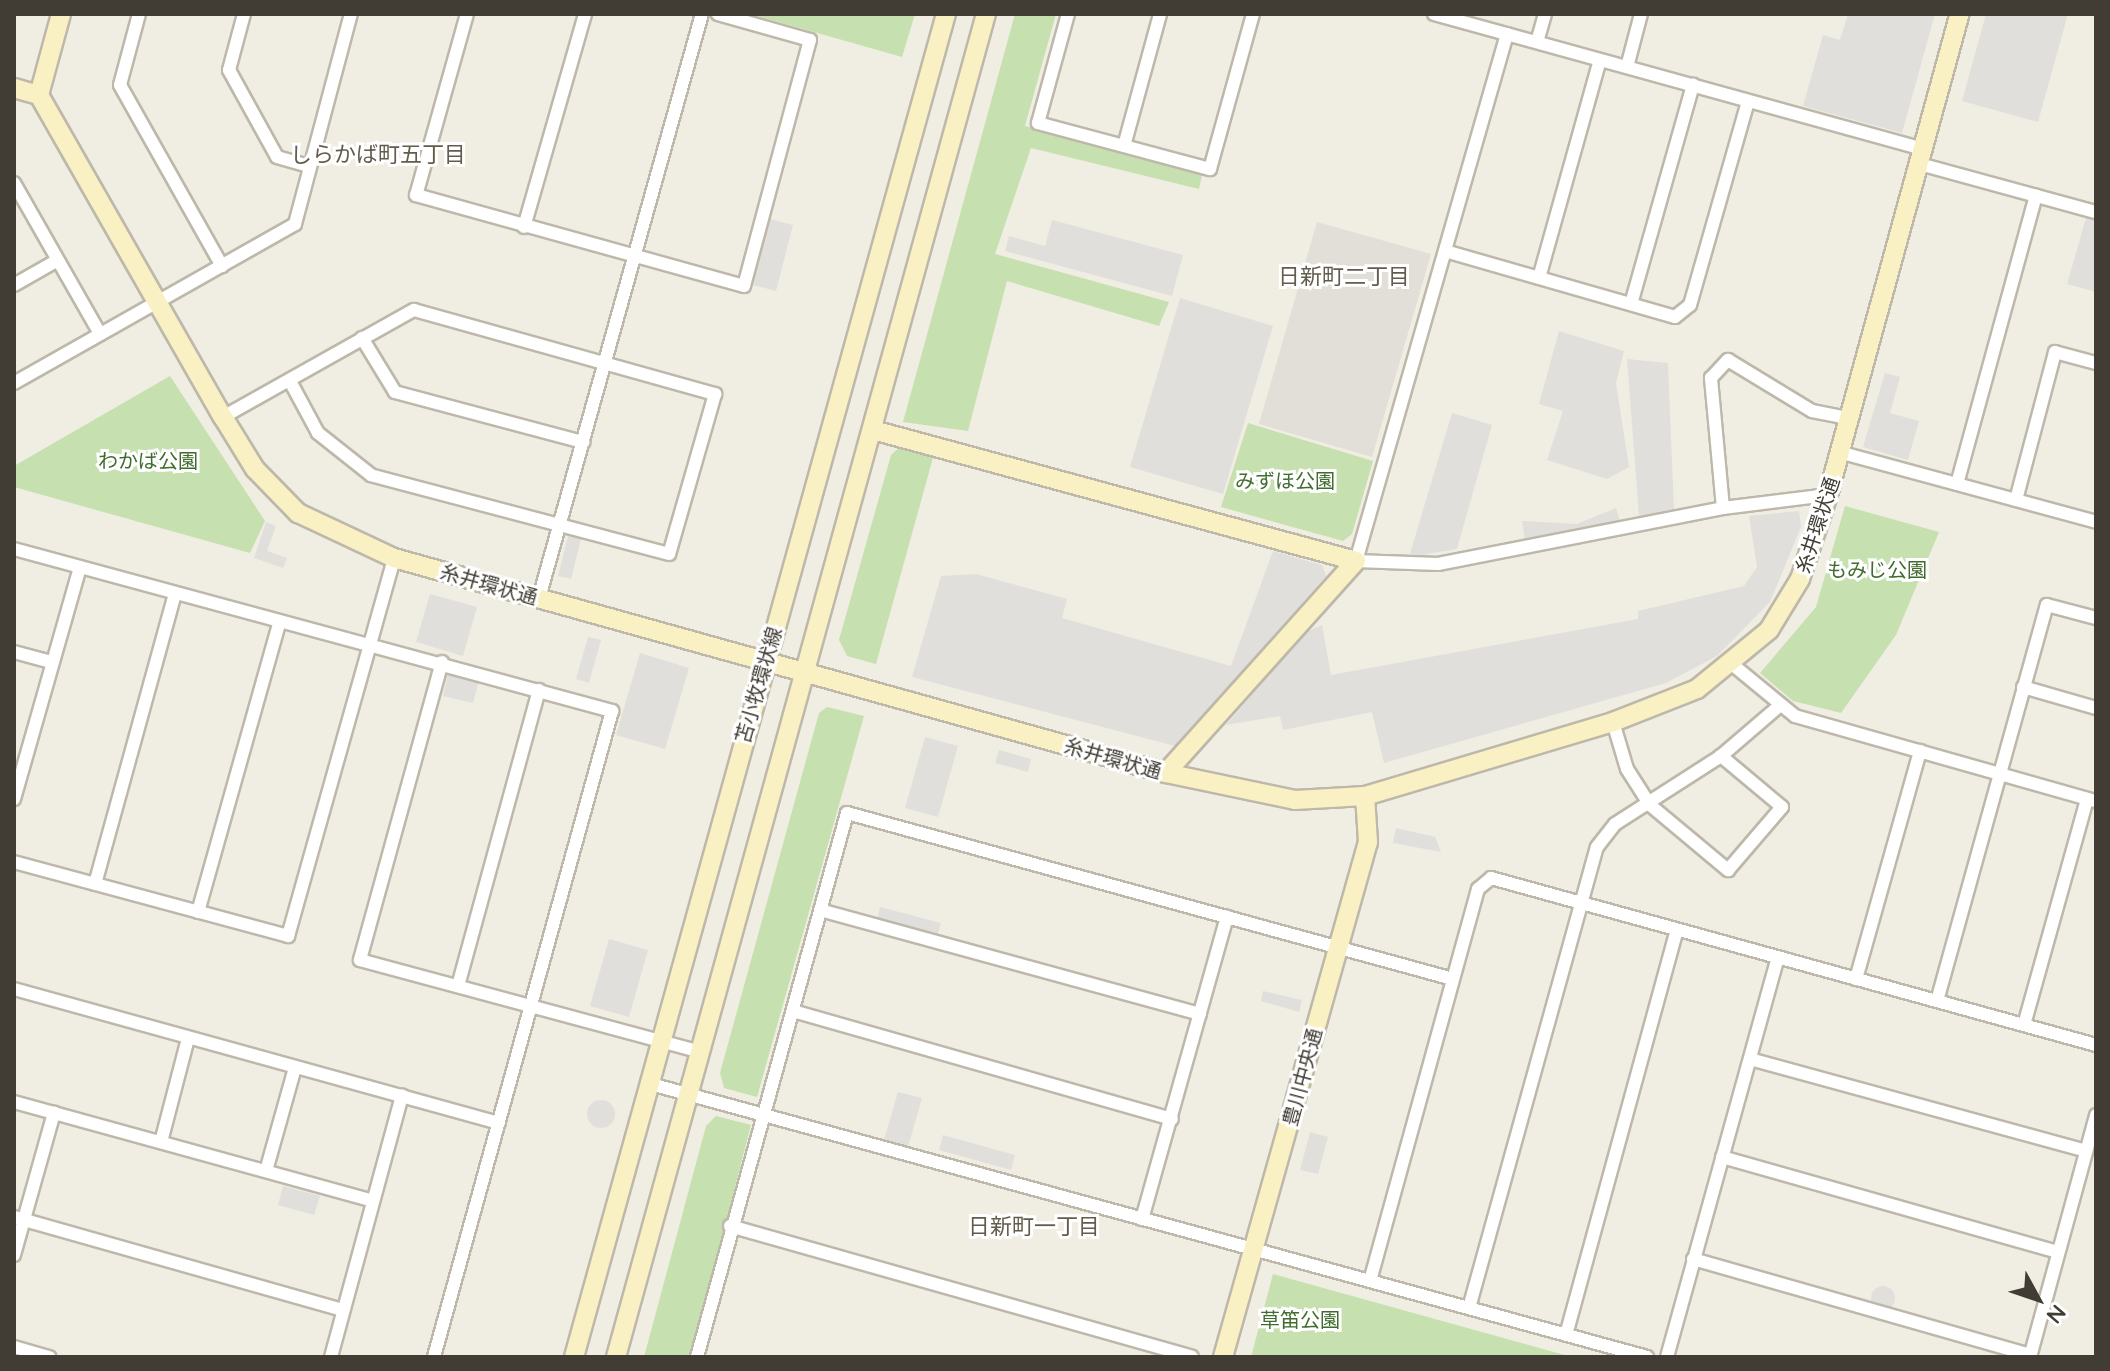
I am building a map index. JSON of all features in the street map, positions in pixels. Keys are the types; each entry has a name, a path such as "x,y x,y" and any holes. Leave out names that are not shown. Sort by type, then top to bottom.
{"street":[{"path":"14,88 39,95 61,14"},
{"path":"139,14 120,85 222,266"},
{"path":"244,14 229,70 277,157 309,166"},
{"path":"14,383 295,224 351,14"},
{"path":"467,14 416,195 634,258 744,286 810,40 718,14"},
{"path":"524,227 585,14"},
{"path":"539,598 702,14"},
{"name":"苫小牧環状線","path":"574,1357 764,660 946,14"},
{"name":"苫小牧環状線","path":"616,1357 986,14"},
{"path":"1068,14 1038,123 1210,169 1253,14"},
{"path":"1124,146 1160,14"},
{"path":"1437,14 1748,101 2036,196 2096,212"},
{"path":"1537,42 1545,14"},
{"path":"1627,67 1641,14"},
{"name":"糸井環状通","path":"39,95 255,469 298,513 394,558 1166,773 1258,796 1365,796 1613,722 1697,689 1733,665 1769,630 1800,579 1828,495 1960,14"},
{"path":"1166,773 1356,561 1507,34"},
{"path":"1539,278 1600,60"},
{"path":"1631,304 1693,85"},
{"path":"1445,251 1675,317 1690,305 1748,101"},
{"path":"14,183 100,334"},
{"path":"1957,484 2036,196"},
{"path":"14,285 56,261"},
{"path":"223,417 414,310 715,394 669,554 371,475 318,433 290,381"},
{"path":"362,338 395,392 583,442"},
{"path":"2016,500 2055,352 2096,363"},
{"path":"1723,508 1711,378 1728,360 1812,411 1848,418"},
{"path":"873,430 1356,561 1438,564 1723,508 1828,495"},
{"path":"1839,452 2096,522"},
{"path":"14,549 175,594 442,662 612,711 434,1357"},
{"path":"14,862 288,936 394,558"},
{"path":"14,799 20,754 80,568"},
{"path":"95,884 175,594"},
{"path":"1937,1001 2047,605 2096,618"},
{"path":"198,912 280,621"},
{"path":"14,652 52,662"},
{"path":"442,662 360,960 701,1052"},
{"path":"1733,665 1778,707 2092,800 2024,1025"},
{"path":"2023,687 2096,708"},
{"path":"458,986 539,690"},
{"path":"1469,1308 1597,847 1615,824 1650,805 1721,756 1778,707"},
{"path":"1613,722 1627,769 1650,805 1728,870 1782,807 1721,756"},
{"path":"1856,979 1920,751"},
{"name":"豊川中央通","path":"1223,1357 1368,842 1365,796"},
{"path":"697,1357 730,1226 847,813 1453,979"},
{"path":"1370,1281 1478,889 1491,878 2096,1045"},
{"path":"820,910 1200,1014"},
{"path":"1142,1219 1227,917"},
{"path":"1566,1335 1677,930"},
{"path":"1667,1357 1778,957"},
{"path":"14,989 499,1123"},
{"path":"793,1011 1172,1119"},
{"path":"161,1142 188,1038"},
{"path":"1750,1059 2086,1151"},
{"path":"266,1171 295,1068"},
{"path":"647,1083 1647,1357"},
{"path":"331,1357 402,1095"},
{"path":"14,1102 373,1201"},
{"path":"14,1255 19,1218 54,1113"},
{"path":"1693,1259 2030,1356 2096,1115"},
{"path":"1722,1157 2058,1252"},
{"path":"19,1218 343,1310"},
{"path":"730,1226 1151,1352 1192,1357"},
{"path":"14,1347 50,1357"}],"shaded area":[{"path":"1848,14 1935,14 1902,133 1803,106 1823,35 1840,40"},
{"path":"1986,14 2068,14 2038,122 1962,101"},
{"path":"2086,218 2096,220 2096,292 2067,284"},
{"path":"770,219 793,225 776,291 753,285"},
{"path":"1052,220 1183,255 1172,296 1005,251 1009,236 1045,246"},
{"path":"1317,222 1431,254 1372,457 1259,424"},
{"path":"1180,298 1273,326 1223,494 1130,467"},
{"path":"1559,331 1624,351 1616,383 1629,467 1607,479 1547,460 1563,411 1539,404"},
{"path":"1627,359 1668,363 1674,511 1639,516"},
{"path":"1885,373 1900,377 1890,413 1919,421 1908,460 1863,447"},
{"path":"1452,413 1492,425 1457,549 1409,557"},
{"path":"1616,508 1620,521 1525,541 1522,521 1577,524"},
{"path":"1799,511 1801,527 1770,602 1717,656 1666,683 1384,763 1372,712 1283,730 1280,716 1226,725 1306,632 1322,625 1331,675 1638,619 1638,611 1744,586 1757,567 1749,516"},
{"path":"266,522 276,526 267,551 287,558 283,568 254,558"},
{"path":"568,536 581,539 571,579 558,576"},
{"path":"1273,551 1322,565 1326,576 1175,746 912,677 941,576 976,574 1067,599 1062,618 1231,666"},
{"path":"430,594 477,607 463,656 416,642"},
{"path":"588,637 601,640 589,683 576,679"},
{"path":"640,653 689,668 665,749 616,735"},
{"path":"448,673 479,680 473,703 443,696"},
{"path":"925,737 958,746 938,817 905,808"},
{"path":"999,750 1031,759 1028,772 995,763"},
{"path":"1396,828 1435,837 1441,852 1393,843"},
{"path":"880,907 941,923 937,937 877,921"},
{"path":"609,939 648,950 629,1017 590,1006"},
{"path":"1263,991 1302,1000 1299,1012 1261,1001"},
{"path":"898,1092 922,1098 908,1147 884,1140"},
{"path":"601,1100 611,1104 615,1114 611,1124 601,1128 591,1124 587,1114 591,1104"},
{"path":"1310,1132 1328,1137 1318,1174 1300,1170"},
{"path":"943,1135 1015,1155 1011,1170 939,1150"},
{"path":"283,1186 320,1196 314,1215 278,1205"},
{"path":"1883,1286 1892,1289 1895,1298 1892,1307 1883,1310 1874,1307 1871,1298 1874,1289"}],"green space":[{"path":"751,14 915,14 902,57"},
{"path":"1015,14 1056,14 1025,126 1203,170 1199,189 1031,148 995,254 1169,302 1159,326 1007,281 968,431 903,422"},
{"name":"わかば公園","path":"170,376 265,521 250,553 14,487 14,466"},
{"name":"みずほ公園","path":"1248,423 1373,461 1352,534 1343,541 1221,507"},
{"path":"901,446 934,454 876,664 847,656 839,640 891,455"},
{"name":"もみじ公園","path":"1845,506 1939,532 1896,635 1841,713 1793,701 1760,673 1816,607"},
{"path":"827,707 864,716 757,1097 724,1088 720,1073 819,713"},
{"path":"716,1116 751,1125 691,1357 644,1357 706,1126"},
{"name":"草笛公園","path":"1273,1274 1572,1357 1251,1357"}],"district":[{"name":"しらかば町五丁目","path":"378,155"},
{"name":"日新町二丁目","path":"1344,277"},
{"name":"日新町一丁目","path":"1034,1227"}]}
